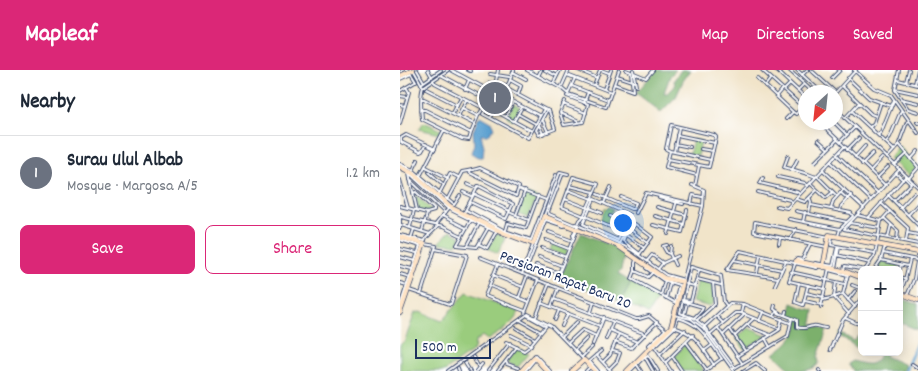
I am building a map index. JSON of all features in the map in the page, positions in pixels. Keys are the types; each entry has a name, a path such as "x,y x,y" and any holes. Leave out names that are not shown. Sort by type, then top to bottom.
{"street":[{"path":"400,75 403,70"},
{"path":"400,75 412,70 418,81"},
{"path":"417,70 424,86 421,110 422,119 462,139 468,140 478,116 494,92 498,70"},
{"path":"428,70 432,77"},
{"path":"424,86 440,70"},
{"path":"424,86 449,70 494,92"},
{"path":"527,70 561,88 568,94 606,107 619,70"},
{"path":"538,76 541,70"},
{"path":"545,70 557,76"},
{"path":"553,84 560,70"},
{"path":"561,88 569,70"},
{"path":"578,70 597,78"},
{"path":"594,85 600,70 610,72 604,89"},
{"path":"626,70 646,78 651,70"},
{"path":"762,70 798,103"},
{"path":"765,86 775,70 798,90"},
{"path":"789,70 804,84"},
{"path":"797,70 813,85"},
{"path":"802,75 809,70 827,85"},
{"path":"832,78 840,70"},
{"path":"843,85 855,70 874,88 890,94 918,133"},
{"path":"895,89 900,70"},
{"path":"906,82 909,70"},
{"path":"898,80 917,83 918,70"},
{"path":"490,118 504,97 513,71 526,79"},
{"path":"614,84 633,91 633,72"},
{"path":"400,75 411,74 424,86 456,105"},
{"path":"490,74 509,78 521,86 518,95"},
{"path":"441,75 488,100"},
{"path":"567,75 611,92"},
{"path":"617,76 634,82 636,86"},
{"path":"575,78 560,114 565,125 583,122 588,105 584,101"},
{"path":"757,78 793,112 796,114 798,112"},
{"path":"848,78 868,97 891,106"},
{"path":"465,89 470,80"},
{"path":"400,91 418,81"},
{"path":"433,81 483,108"},
{"path":"490,83 506,87 546,109 556,128 539,135 536,130 546,109"},
{"path":"776,96 790,84"},
{"path":"572,86 608,100"},
{"path":"400,123 409,92 406,87"},
{"path":"843,87 871,114 876,116"},
{"path":"895,89 918,94"},
{"path":"895,89 908,109 918,112"},
{"path":"584,101 588,92"},
{"path":"400,96 407,97"},
{"path":"452,113 461,97"},
{"path":"504,97 541,118 548,132"},
{"path":"422,99 474,124"},
{"path":"902,99 918,103"},
{"path":"458,116 467,100"},
{"path":"510,109 492,100 483,114 527,137 538,124"},
{"path":"878,135 894,100"},
{"path":"506,117 514,102"},
{"path":"870,127 881,102"},
{"path":"859,103 845,118 900,169 911,184 894,202"},
{"path":"563,104 586,113"},
{"path":"400,105 405,106"},
{"path":"783,109 786,106"},
{"path":"514,121 522,107"},
{"path":"462,108 478,116"},
{"path":"421,110 425,110 471,133"},
{"path":"886,142 901,110"},
{"path":"495,111 532,131"},
{"path":"852,111 894,150"},
{"path":"786,119 793,112"},
{"path":"518,114 538,124"},
{"path":"560,114 577,120 578,123"},
{"path":"887,158 899,144 909,120"},
{"path":"668,159 709,168 711,160 715,144 716,137 714,134 671,125 666,149 711,160"},
{"path":"674,152 679,127"},
{"path":"840,142 855,127"},
{"path":"419,177 444,130"},
{"path":"827,130 885,185"},
{"path":"842,130 847,135"},
{"path":"426,144 420,152 401,142 402,137 406,134 426,144 435,149"},
{"path":"677,135 715,144"},
{"path":"848,150 859,138"},
{"path":"818,140 828,149"},
{"path":"816,162 837,140"},
{"path":"675,144 690,147"},
{"path":"868,218 888,195 918,168 899,144"},
{"path":"855,157 865,146"},
{"path":"777,206 786,208 844,147"},
{"path":"701,149 713,152"},
{"path":"670,151 666,167 697,175"},
{"path":"911,159 918,151"},
{"path":"862,164 873,153"},
{"path":"895,165 907,154"},
{"path":"837,155 878,193"},
{"path":"788,156 783,167 816,177 837,196"},
{"path":"870,171 882,158"},
{"path":"410,228 416,210 410,180 411,171 418,160"},
{"path":"792,170 797,160"},
{"path":"830,162 871,200"},
{"path":"426,166 448,178"},
{"path":"673,327 703,206 703,188 693,186 699,166"},
{"path":"400,167 411,171 439,195 455,205 460,196"},
{"path":"877,178 888,167"},
{"path":"447,200 462,172 482,168 520,189 548,200"},
{"path":"838,237 840,229 864,208 900,169"},
{"path":"823,170 864,208"},
{"path":"411,171 449,208 479,224 531,240 548,200 552,197"},
{"path":"468,171 515,196 520,189"},
{"path":"429,172 444,185"},
{"path":"560,222 548,212 562,172 568,174"},
{"path":"439,195 450,173 459,178"},
{"path":"896,173 918,187"},
{"path":"522,274 544,216 556,175"},
{"path":"622,232 585,216 562,207 573,177 598,183 596,193 585,216 583,225 618,243 665,279 695,286"},
{"path":"778,177 805,183 808,186"},
{"path":"763,178 760,183 800,194"},
{"path":"400,180 408,208"},
{"path":"410,180 445,213"},
{"path":"810,183 826,198 833,192"},
{"path":"467,184 513,203 511,212 505,219 470,202"},
{"path":"570,186 596,193 631,210 636,203 621,197"},
{"path":"604,203 611,187"},
{"path":"465,212 477,188"},
{"path":"831,209 832,202 844,189"},
{"path":"568,190 630,215 618,243"},
{"path":"796,198 804,202 817,190"},
{"path":"516,215 525,191"},
{"path":"400,206 427,213 434,211 416,192 414,193"},
{"path":"463,192 529,220"},
{"path":"758,192 792,202"},
{"path":"840,192 848,198"},
{"path":"636,213 646,193 682,204"},
{"path":"900,208 914,193"},
{"path":"439,195 449,208 465,212 533,244"},
{"path":"840,211 841,206 851,195"},
{"path":"888,195 918,225"},
{"path":"505,232 508,222 525,228 538,196"},
{"path":"691,204 693,196 703,198"},
{"path":"659,198 703,206"},
{"path":"809,213 812,201 810,198"},
{"path":"565,199 602,213"},
{"path":"668,234 676,201"},
{"path":"881,203 908,228 906,241"},
{"path":"908,215 918,204"},
{"path":"811,205 881,221"},
{"path":"657,207 686,214"},
{"path":"400,306 424,242 449,208"},
{"path":"653,225 682,232 687,210"},
{"path":"796,211 880,228"},
{"path":"868,266 875,253 881,221 890,211"},
{"path":"465,212 496,232 487,248 479,244"},
{"path":"803,222 805,212"},
{"path":"422,231 427,213"},
{"path":"430,234 400,227 400,216 437,225 462,236"},
{"path":"442,216 466,228"},
{"path":"544,216 618,243"},
{"path":"536,265 558,273 574,239 577,227 585,216"},
{"path":"610,216 626,223"},
{"path":"655,216 684,224"},
{"path":"884,218 898,231 897,240"},
{"path":"789,219 840,229"},
{"path":"915,222 918,219"},
{"path":"470,220 458,245 477,247 488,227"},
{"path":"526,262 529,263 546,220 560,222"},
{"path":"827,247 753,231 755,222 918,252"},
{"path":"849,222 844,229 918,244"},
{"path":"468,245 479,224"},
{"path":"683,283 670,282 652,272 638,257 622,240 629,229 635,224 652,237 638,257 632,279 666,298 704,308 694,318"},
{"path":"888,238 892,225"},
{"path":"618,243 627,227 648,243"},
{"path":"411,238 414,229"},
{"path":"790,240 795,230"},
{"path":"549,232 574,239"},
{"path":"908,233 918,235"},
{"path":"625,234 644,248"},
{"path":"823,266 830,236"},
{"path":"830,236 831,244 838,249 875,253"},
{"path":"400,237 424,242"},
{"path":"400,237 411,238 436,248 467,255 451,304 407,289 400,282"},
{"path":"400,237 419,245 407,289"},
{"path":"779,244 780,238"},
{"path":"546,240 569,249"},
{"path":"802,261 810,244"},
{"path":"667,245 663,246 666,253 670,254"},
{"path":"671,246 670,254 675,265"},
{"path":"877,266 885,246"},
{"path":"400,248 418,253"},
{"path":"421,294 436,248"},
{"path":"542,248 566,257"},
{"path":"805,301 822,306 827,280 838,255 838,249"},
{"path":"832,269 838,249"},
{"path":"778,278 727,270 740,251 786,261 802,261 858,276"},
{"path":"883,254 917,260"},
{"path":"648,261 652,255 664,263"},
{"path":"838,255 870,263"},
{"path":"659,269 664,263 678,256"},
{"path":"757,274 760,256"},
{"path":"907,296 914,279 918,256"},
{"path":"400,257 416,261"},
{"name":"Persiaran Rapat Baru 20","path":"480,257 639,319 649,316 657,322"},
{"path":"539,257 562,266"},
{"path":"638,257 648,261 666,275 683,283"},
{"path":"903,286 910,259"},
{"path":"734,260 782,270"},
{"path":"881,260 908,266"},
{"path":"774,285 786,261"},
{"path":"796,261 817,267 823,266"},
{"path":"796,261 788,280 825,289"},
{"path":"802,261 817,267"},
{"path":"498,264 485,296 526,311"},
{"path":"400,266 412,269"},
{"path":"689,266 720,276 726,306"},
{"path":"855,307 844,294 845,266 858,269"},
{"path":"635,270 648,277 652,272"},
{"path":"679,301 691,302 699,270"},
{"path":"791,272 845,284"},
{"path":"907,273 914,274"},
{"path":"400,274 410,277"},
{"path":"493,275 523,287"},
{"path":"519,297 527,276"},
{"path":"661,295 665,279"},
{"path":"697,279 721,285"},
{"path":"914,279 918,280"},
{"path":"527,316 526,311 538,280"},
{"path":"666,298 670,282"},
{"path":"836,282 834,297 849,314"},
{"path":"799,283 795,302 803,305 808,285"},
{"path":"536,317 549,284"},
{"path":"697,320 715,304 713,284"},
{"path":"852,285 858,287"},
{"path":"489,286 529,302"},
{"path":"551,307 558,288"},
{"path":"400,292 407,289"},
{"path":"848,300 854,292"},
{"path":"806,293 823,298 844,294"},
{"path":"809,302 811,294"},
{"path":"903,294 918,300"},
{"path":"554,299 591,312 645,335"},
{"path":"400,313 402,301"},
{"path":"679,301 679,312 694,318 704,327 712,345 734,369"},
{"path":"591,312 594,302"},
{"path":"541,303 600,326"},
{"path":"684,315 688,303"},
{"path":"704,327 730,304 743,304 790,323"},
{"path":"723,335 743,314 743,304"},
{"path":"830,350 841,324 858,304"},
{"path":"775,305 774,309 781,314 797,320 796,326 799,328 806,329 815,326 826,328"},
{"path":"555,320 559,310"},
{"path":"785,316 786,311"},
{"path":"759,321 763,312"},
{"path":"774,316 776,312 781,314"},
{"path":"562,326 568,313"},
{"path":"448,371 530,314 551,326 596,371"},
{"path":"708,335 734,314 743,314 780,328"},
{"path":"675,315 691,319 704,327"},
{"path":"506,342 525,351 546,326 527,316"},
{"path":"716,316 723,323"},
{"path":"593,344 604,318"},
{"path":"653,344 673,327 678,318 689,321 708,335 734,369"},
{"path":"734,369 788,335 792,318"},
{"path":"845,318 858,323"},
{"path":"735,336 754,319"},
{"path":"737,356 780,328 782,319"},
{"path":"520,320 541,332"},
{"path":"606,338 613,321"},
{"path":"562,337 577,322"},
{"path":"615,342 631,348 657,322 666,330"},
{"path":"748,325 770,335"},
{"path":"628,371 645,356 666,330 673,327 685,330 693,336 714,365"},
{"path":"516,328 536,339"},
{"path":"718,328 743,364"},
{"path":"730,329 745,351"},
{"path":"568,343 582,330 596,336"},
{"path":"610,330 638,342"},
{"path":"660,354 685,330"},
{"path":"603,362 610,356 618,334"},
{"path":"511,335 531,345"},
{"path":"708,335 723,358"},
{"path":"666,362 693,336"},
{"path":"575,350 587,338"},
{"path":"765,338 770,347"},
{"path":"686,342 706,370 723,358"},
{"path":"488,371 510,343"},
{"path":"653,344 671,371"},
{"path":"704,351 712,345"},
{"path":"504,371 499,370 517,347"},
{"path":"572,371 592,347"},
{"path":"596,355 610,370 620,354 612,350"},
{"path":"506,362 522,370 535,357 538,351"},
{"path":"586,371 589,364 601,351"},
{"path":"645,356 648,355 658,371"},
{"path":"645,356 653,371"},
{"path":"672,356 682,371"},
{"path":"473,357 479,368"},
{"path":"535,357 549,371"},
{"path":"465,363 470,371"},
{"path":"476,371 482,364"},
{"path":"636,364 641,371"},
{"path":"743,371 757,364 765,371"},
{"path":"912,364 918,368"},
{"path":"748,368 752,371"}],"green space":[{"path":"656,70 676,70 670,76 664,93 668,93 675,86 674,80 681,70 691,70 683,81 676,97 661,112 636,93"},
{"path":"514,104 520,107 513,120 507,116"},
{"path":"424,122 441,130 440,134 419,129"},
{"path":"693,139 701,141 698,156 689,155"},
{"path":"899,146 917,167 909,176 889,158"},
{"path":"526,193 537,198 528,218 518,214"},
{"path":"415,194 432,210 427,212 419,210"},
{"path":"608,207 613,209 606,224 600,221 605,208 607,209"},
{"path":"450,231 461,237 457,245 438,243"},
{"path":"497,233 505,238 498,253 488,248"},
{"path":"581,233 620,249 625,253 621,270 618,274 631,282 621,301 559,279"},
{"path":"553,244 568,250 565,256 550,250"},
{"path":"880,261 899,265 899,266 877,266"},
{"path":"698,280 712,285 714,303 710,307 692,302"},
{"path":"631,282 658,298 648,314 621,301"},
{"path":"467,292 519,312 513,321 501,331 487,340 482,336 475,342 474,350 445,371 400,371 400,345 405,340 415,313 420,312 442,321"},
{"path":"903,299 918,304 918,330 903,324"},
{"path":"792,303 814,310 812,324 827,330 818,357 819,363 814,368 807,370 792,371 774,354 791,339 797,329 796,318 789,315"},
{"path":"748,328 766,336 745,350 736,338"},
{"path":"840,333 854,341 858,337 858,348 845,339 839,336"},
{"path":"685,344 704,371 682,371 674,357"},
{"path":"517,348 529,354 518,367 508,364 507,361"},
{"path":"879,356 885,356 905,365 902,371 853,371 848,364 853,361 868,364 875,362"}],"water":[{"path":"481,116 493,123 495,128 488,135 481,135 484,146 483,157 479,157 471,153 474,144 473,131"}],"waterway":[{"path":"905,371 918,340"}],"place":[{"name":"Surau Ulul Albab","path":"495,98"}]}
